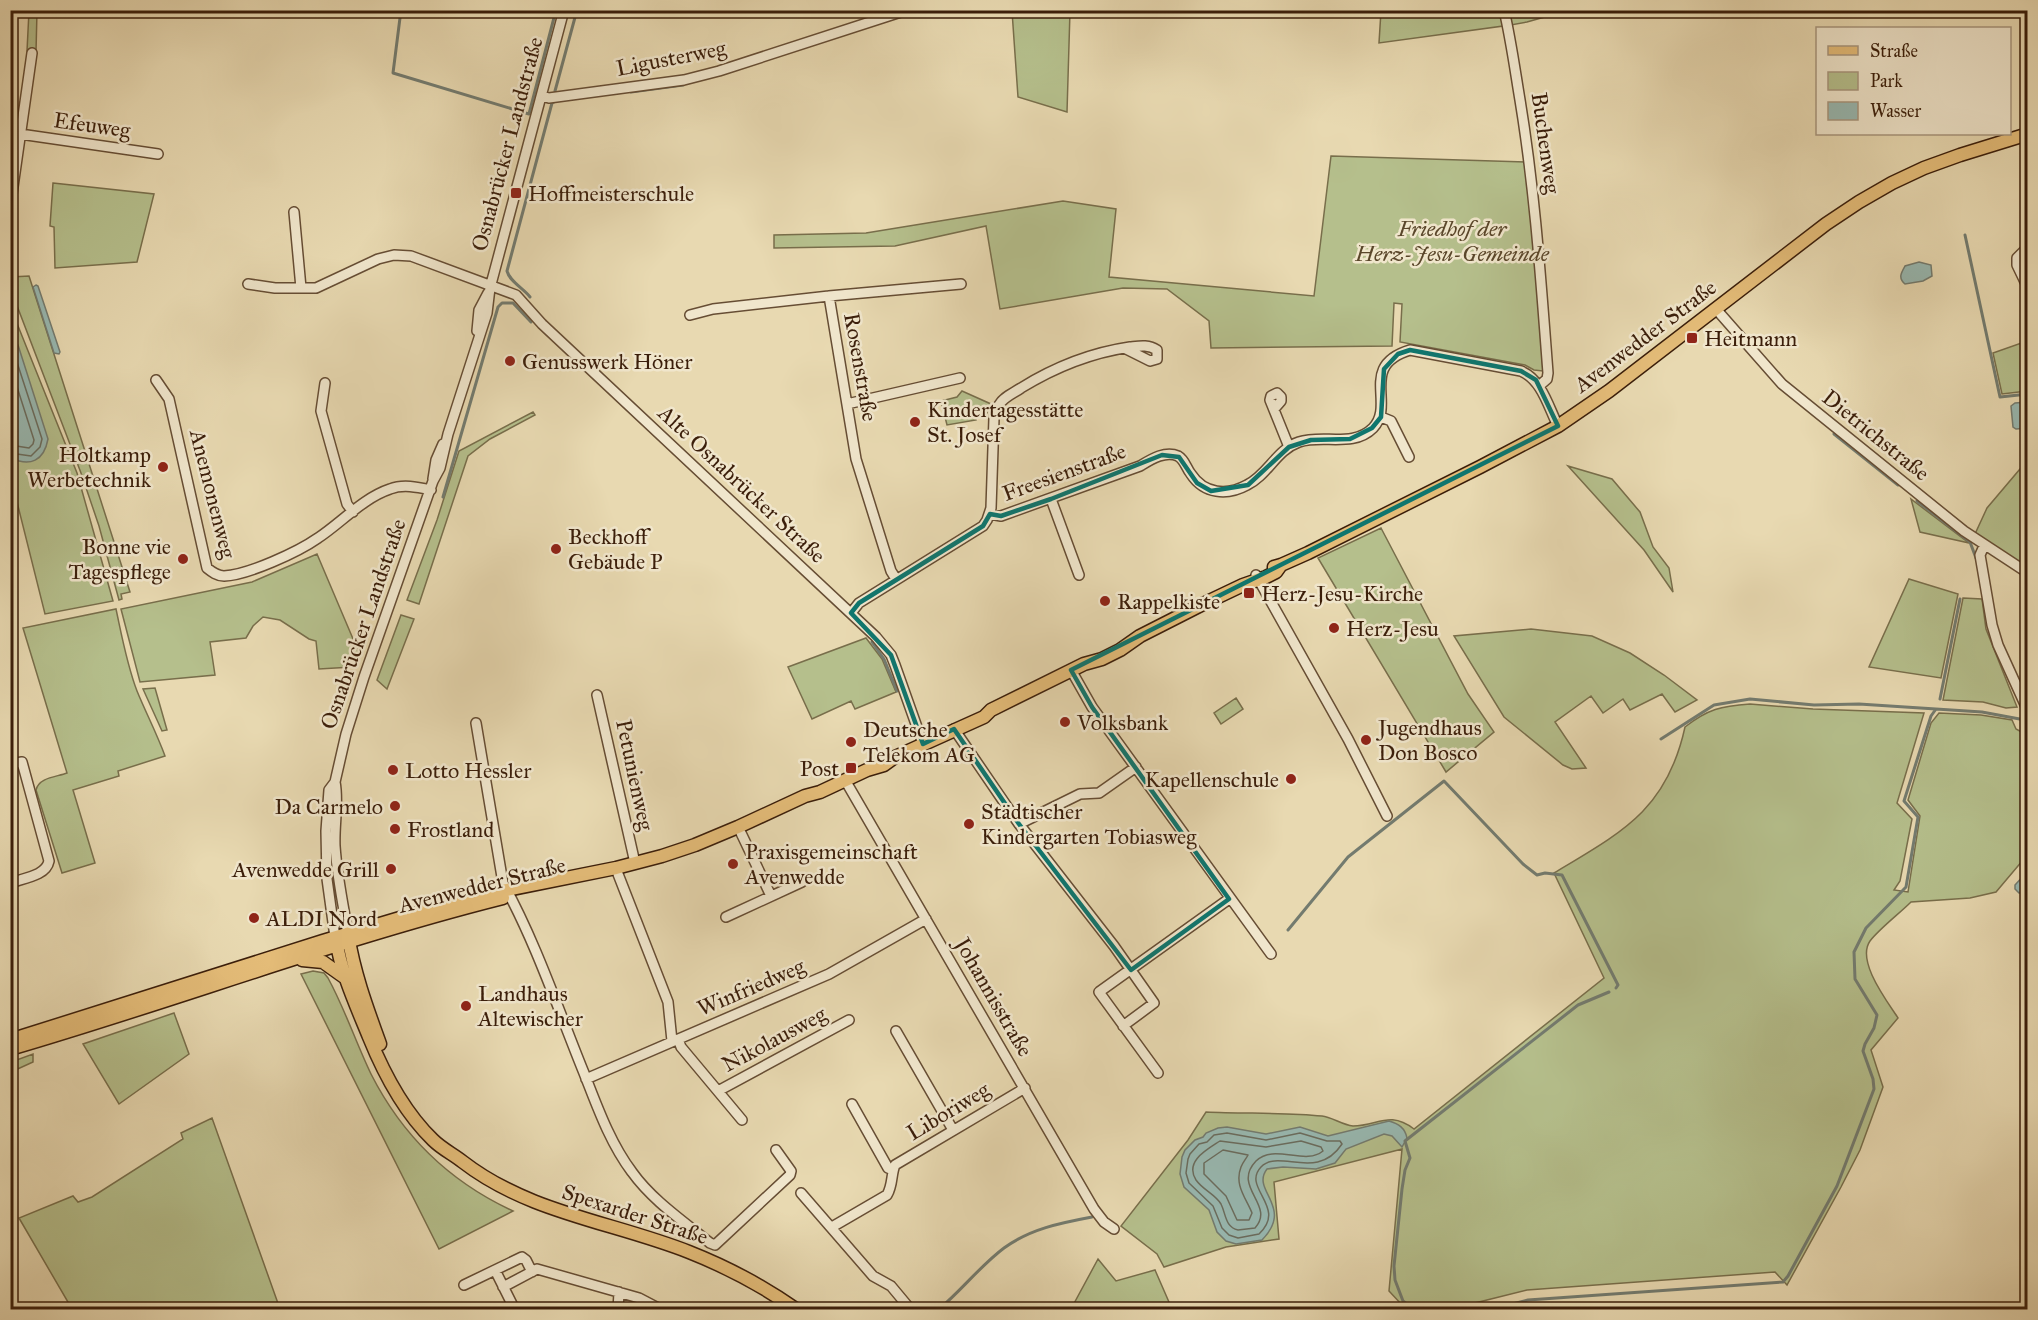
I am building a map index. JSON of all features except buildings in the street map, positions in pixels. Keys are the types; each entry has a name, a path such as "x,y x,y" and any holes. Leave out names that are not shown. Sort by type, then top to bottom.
{"main road":[{"name":"Avenwedder Straße","path":"508,892 618,874 666,861 741,833 867,770 874,763 888,757 895,757 968,725 984,717 991,710 1071,670 1112,654 1140,636 1257,578 1273,567 1281,566 1558,426 1609,391 1826,224 1892,183 1960,155 2028,134"},
{"name":"Avenwedder Straße","path":"10,1040 508,892 635,863 695,845 804,796 820,792"},
{"name":"Spexarder Straße","path":"349,938 359,988 389,1064 414,1106 461,1160"},
{"name":"Avenwedder Straße","path":"10,1049 285,963 336,942"},
{"name":"Spexarder Straße","path":"336,942 344,977 374,1049 393,1087 434,1141 476,1172 521,1197 577,1217 688,1251 752,1281 796,1310"},
{"path":"285,963 305,960 321,961 344,977"}],"street":[{"name":"Osnabrücker Landstraße","path":"336,942 327,879 326,831 330,790 335,782 346,734 364,677 432,486 436,460 448,434 477,340 479,310 491,287 564,10"},
{"name":"Ligusterweg","path":"542,96 549,98 684,80 719,71 907,10"},
{"name":"Buchenweg","path":"1504,10 1522,110 1536,212 1548,373 1547,379 1539,386"},
{"path":"10,208 32,53"},
{"name":"Efeuweg","path":"20,134 158,154"},
{"path":"294,212 302,288"},
{"path":"2028,247 2017,258 2017,265 2028,288"},
{"name":"Alte Osnabrücker Straße","path":"249,284 275,288 316,288 394,255 411,256 516,295 542,324 876,637 891,654 923,744"},
{"path":"829,296 961,284"},
{"name":"Rosenstraße","path":"690,315 713,309 829,296 856,459 891,571 896,579"},
{"name":"Dietrichstraße","path":"1716,309 1782,384 1984,546 2028,573"},
{"path":"990,514 994,418 998,405 1045,373 1072,361 1108,350 1124,348"},
{"path":"1274,409 1289,447 1311,440 1350,439 1362,436 1381,417 1380,382 1384,369 1398,354 1410,350 1521,371 1529,375 1539,386 1558,426"},
{"path":"848,404 960,378"},
{"name":"Anemonenweg","path":"156,380 169,399 207,568 215,574 223,576 243,572 307,545 379,494 396,486 432,486"},
{"path":"325,383 321,411 347,504 353,512"},
{"path":"1381,417 1391,421 1409,457"},
{"name":"Freesienstraße","path":"851,613 859,603 983,526 990,514 1001,516 1140,466 1151,459 1171,454 1179,457 1197,483 1211,491 1232,491 1248,485 1263,474 1289,447"},
{"path":"1051,499 1079,575"},
{"path":"1984,546 1980,555 1992,625 2008,670 2028,711"},
{"path":"1257,578 1348,739 1387,816"},
{"path":"1071,670 1092,707 1270,954"},
{"name":"Petunienweg","path":"597,695 635,863"},
{"path":"476,723 503,883 604,1121 623,1160 633,1174 663,1204 715,1245 790,1175 790,1167 777,1150"},
{"path":"956,729 1019,824 1154,1003 1123,1026"},
{"path":"10,764 22,762 49,861 43,871 10,883"},
{"path":"1019,824 1080,794 1098,793 1136,767"},
{"name":"Johannisstraße","path":"845,780 1094,1209 1104,1222 1114,1229"},
{"name":"Osnabrücker Landstraße","path":"335,782 337,872 349,938"},
{"path":"741,833 771,896"},
{"path":"618,874 668,1002 675,1040"},
{"path":"726,917 802,882"},
{"path":"1158,1073 1099,993 1229,899"},
{"name":"Winfriedweg","path":"586,1079 829,974 926,919"},
{"name":"Nikolausweg","path":"718,1091 849,1020"},
{"path":"896,1030 954,1130"},
{"name":"Nikolausweg","path":"675,1040 742,1120"},
{"name":"Liboriweg","path":"832,1227 887,1195 891,1188 893,1170 896,1165 1024,1088"},
{"name":"Liboriweg","path":"852,1104 888,1168 893,1170"},
{"path":"801,1193 873,1276 891,1286 911,1310"},
{"path":"464,1285 522,1257 532,1272"},
{"path":"503,1287 537,1269 639,1298 662,1310"},
{"path":"495,1270 515,1310"},
{"path":"618,1292 618,1310"}],"highlighted area":[{"path":"1410,350 1521,371 1536,380 1558,426 1071,670 1092,707 1229,899 1131,970 1019,824 954,729 923,744 891,655 851,613 859,603 983,526 990,514 1001,516 1051,499 1162,455 1179,457 1197,483 1211,491 1248,485 1289,447 1311,440 1350,439 1372,428 1381,417 1384,369 1398,354"}],"green space":[{"path":"29,11 37,11 36,52 27,51"},
{"path":"1012,11 1070,11 1067,112 1018,97"},
{"path":"1381,11 1499,11 1503,26 1379,43"},
{"path":"1508,11 1566,11 1511,25"},
{"name":"Friedhof der Herz-Jesu-Gemeinde","path":"1331,156 1526,162 1532,213 1543,371 1534,370 1525,365 1400,342 1402,304 1394,303 1392,346 1211,348 1209,321 1167,289 1123,288 1000,309 986,226 895,246 774,248 774,235 866,233 1063,201 1116,209 1109,277 1314,296"},
{"path":"53,183 154,194 137,262 55,268 54,227 50,226"},
{"path":"29,276 130,592 121,594 122,599 119,600 99,526 81,473 11,290 11,277"},
{"path":"10,306 77,473 113,601 45,614 13,486 11,486"},
{"path":"2027,341 2027,391 2002,394 1993,353"},
{"path":"962,391 991,404 987,413 975,416 976,420 947,425 941,401 957,397"},
{"path":"533,412 535,415 490,439 468,456 419,604 407,600 437,520 459,451"},
{"path":"1568,466 1612,479 1640,512 1653,547 1669,568 1673,592 1644,550"},
{"path":"2027,468 2027,568 1975,534 1987,508 2020,469"},
{"path":"1911,499 1969,543 1920,532"},
{"path":"1381,528 1468,694 1494,732 1446,772 1318,558"},
{"path":"317,554 359,653 352,667 319,669 316,641 280,620 263,617 253,626 246,638 210,642 215,675 140,682 121,609 252,582"},
{"path":"1909,579 1958,594 1941,678 1869,667"},
{"path":"1963,598 1982,599 1986,629 2017,707 2006,708 1983,702 1943,700"},
{"path":"116,609 133,681 165,756 118,771 119,776 73,790 95,863 62,873 36,790 44,780 67,773 23,628"},
{"path":"401,615 414,619 387,689 377,680"},
{"path":"1531,629 1592,636 1630,653 1697,700 1675,712 1662,694 1630,710 1623,699 1603,713 1591,696 1555,722 1586,768 1572,769 1563,765 1504,717 1454,636"},
{"path":"866,638 882,659 896,692 855,709 851,701 812,719 788,667"},
{"path":"155,688 167,730 162,731 143,689"},
{"path":"1236,698 1243,709 1221,724 1214,713"},
{"path":"1750,704 1924,713 1897,803 1912,819 1900,881 1894,890 1908,892 1920,816 1908,800 1931,723 1939,713 1981,715 2012,720 2016,729 2027,735 2027,857 1996,892 1970,898 1911,902 1870,941 1867,959 1870,970 1898,1018 1871,1050 1883,1087 1860,1150 1787,1285 1775,1272 1527,1290 1463,1306 1461,1309 1397,1309 1403,1306 1389,1291 1402,1149 1274,1182 1279,1239 1226,1247 1164,1267 1157,1254 1121,1226 1188,1140 1206,1112 1322,1116 1353,1126 1390,1120 1405,1123 1414,1129 1604,978 1554,873 1621,831 1654,799 1677,755 1685,727 1715,710"},
{"path":"313,971 324,973 328,978 371,1074 398,1118 413,1137 449,1172 513,1211 439,1249 301,974"},
{"path":"174,1013 189,1054 119,1104 83,1044"},
{"path":"33,1054 33,1062 11,1072 11,1062"},
{"path":"212,1118 280,1309 72,1309 19,1218 73,1196 78,1202 92,1197 183,1139 181,1133"},
{"path":"1098,1259 1116,1281 1155,1270 1172,1309 1071,1309"}],"water":[{"path":"1919,262 1931,265 1932,276 1923,281 1905,284 1901,273 1905,266"},
{"path":"36,285 59,354 54,353 33,287"},
{"path":"10,340 18,345 48,439 40,457 30,462 11,458"},
{"path":"2027,402 2027,428 2016,429 2013,427 2011,406 2015,403"},
{"path":"2027,872 2027,890 2025,893 2019,893 2015,885"},
{"path":"1389,1121 1399,1125 1405,1132 1407,1138 1402,1147 1392,1136 1384,1134 1346,1149 1335,1163 1316,1169 1283,1167 1267,1169 1263,1177 1264,1185 1274,1208 1274,1218 1271,1228 1262,1240 1236,1244 1226,1241 1217,1232 1209,1210 1184,1187 1180,1174 1185,1150 1195,1140 1218,1128 1227,1127 1266,1134 1300,1127 1328,1136"}],"waterway":[{"path":"401,10 393,73 529,114 556,10"},
{"path":"555,91 577,10"},
{"path":"631,92 683,85"},
{"path":"530,297 514,282 507,271 552,103 556,101"},
{"path":"1965,235 2000,397 2028,394"},
{"path":"443,497 498,307 502,303 513,303 531,322"},
{"path":"1834,434 1898,485"},
{"path":"1917,501 1970,542 1976,558"},
{"path":"1940,699 1960,599"},
{"path":"872,642 884,659 897,691"},
{"path":"1661,739 1714,705 1750,699 1814,705 1859,704 1982,712 2025,720 2028,724"},
{"path":"1489,1310 1528,1300 1783,1282 1788,1276 1837,1186 1874,1089 1873,1079 1863,1051 1874,1028 1877,1015 1855,979 1854,952 1866,928 1906,887 1918,817 1904,801 1931,716 1936,709"},
{"path":"1288,930 1348,857 1444,781 1523,864 1537,875 1545,873 1562,875 1618,985 1616,988"},
{"path":"1414,1310 1403,1301 1395,1280 1394,1266 1402,1189 1405,1170 1410,1158 1405,1141 1578,1005 1609,992"},
{"path":"938,1310 987,1263 1014,1241 1046,1228 1092,1217"}],"place":[{"name":"Hoffmeisterschule","path":"516,193"},
{"name":"Heitmann","path":"1692,338"},
{"name":"Genusswerk Höner","path":"510,361"},
{"name":"Kindertagesstätte St. Josef","path":"915,422"},
{"name":"Holtkamp Werbetechnik","path":"163,467"},
{"name":"Beckhoff Gebäude P","path":"556,549"},
{"name":"Bonne vie Tagespflege","path":"183,559"},
{"name":"Herz-Jesu-Kirche","path":"1249,593"},
{"name":"Rappelkiste","path":"1105,601"},
{"name":"Herz-Jesu","path":"1334,628"},
{"name":"Volksbank","path":"1065,722"},
{"name":"Jugendhaus Don Bosco","path":"1366,740"},
{"name":"Deutsche Telekom AG","path":"851,742"},
{"name":"Post","path":"851,768"},
{"name":"Lotto Hessler","path":"393,770"},
{"name":"Kapellenschule","path":"1291,779"},
{"name":"Da Carmelo","path":"395,806"},
{"name":"Städtischer Kindergarten Tobiasweg","path":"969,824"},
{"name":"Frostland","path":"395,829"},
{"name":"Praxisgemeinschaft Avenwedde","path":"733,864"},
{"name":"Avenwedde Grill","path":"391,869"},
{"name":"ALDI Nord","path":"254,918"},
{"name":"Landhaus Altewischer","path":"466,1006"}]}
